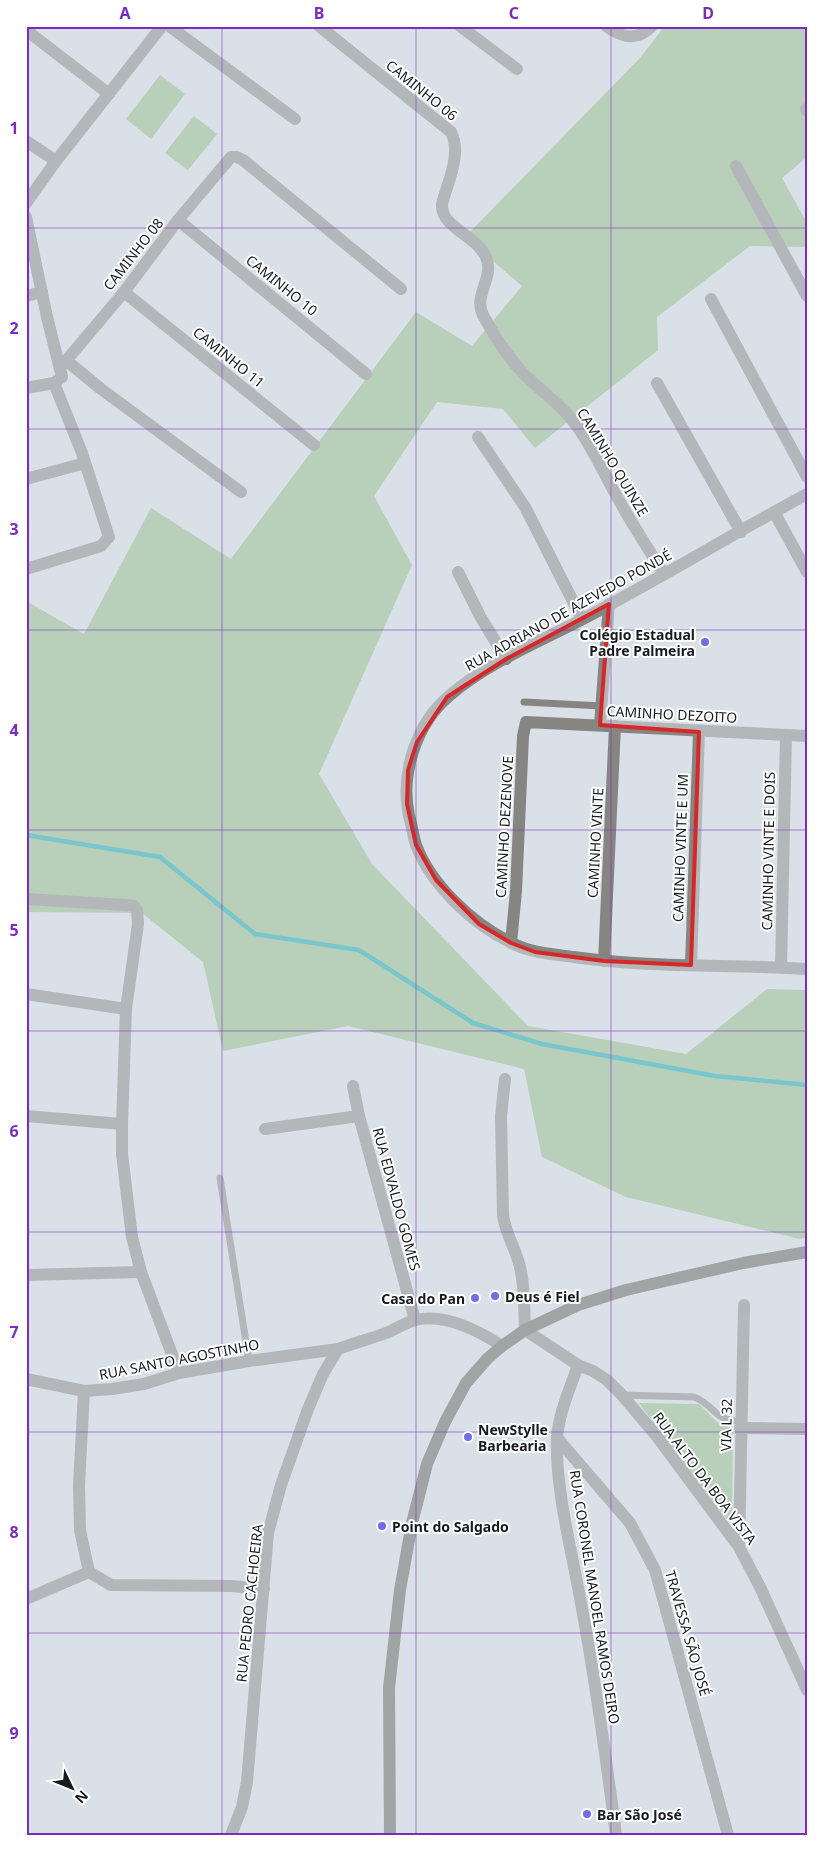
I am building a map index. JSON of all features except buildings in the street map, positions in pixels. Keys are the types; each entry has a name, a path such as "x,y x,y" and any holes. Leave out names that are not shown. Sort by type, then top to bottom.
{"main road":[{"path":"390,1835 389,1688 400,1590 412,1524 427,1464 445,1422 466,1383 488,1358 502,1346 525,1330 578,1305 626,1290 744,1262 807,1252"}],"street":[{"path":"26,204 56,162 162,26"},
{"path":"169,26 295,119"},
{"name":"CAMINHO 06","path":"319,26 451,132 456,141 456,152 441,211 454,226"},
{"path":"460,26 517,69"},
{"path":"606,26 628,38 638,37 652,26"},
{"path":"26,30 109,94"},
{"path":"26,141 56,162"},
{"name":"CAMINHO 08","path":"61,372 178,220 229,158 234,156 243,160 401,290"},
{"path":"736,166 807,296"},
{"path":"26,217 61,372 86,463 109,534 108,540 101,546 26,569"},
{"name":"CAMINHO 10","path":"178,220 366,374"},
{"name":"CAMINHO QUINZE","path":"454,226 477,244 485,255 489,266 480,302 482,312 496,338 524,373 575,422 619,501 664,574"},
{"path":"26,296 42,292"},
{"name":"CAMINHO 11","path":"124,292 314,445"},
{"path":"711,299 807,477"},
{"path":"26,388 61,372 109,394 241,492"},
{"path":"656,383 741,532"},
{"path":"478,437 525,507 582,619"},
{"path":"26,479 86,463"},
{"name":"RUA ADRIANO DE AZEVEDO PONDÉ","path":"807,494 741,532 506,659 447,697 428,720 417,742 408,770 407,804 416,845 436,880 466,913 479,924 511,943 535,952 604,961 807,969"},
{"path":"774,512 807,572"},
{"path":"458,572 480,616 506,659"},
{"path":"600,725 609,604"},
{"name":"CAMINHO DEZENOVE","path":"511,943 516,891 524,724 535,722"},
{"name":"CAMINHO DEZOITO","path":"535,722 699,732 807,736"},
{"name":"CAMINHO VINTE","path":"604,961 615,726"},
{"name":"CAMINHO VINTE E UM","path":"691,965 699,732"},
{"name":"CAMINHO VINTE E DOIS","path":"780,967 786,735"},
{"path":"26,899 127,904 134,906 137,910 138,924 126,1009 122,1154 132,1237 141,1272 179,1373"},
{"path":"26,994 126,1009"},
{"path":"505,1079 501,1116 503,1215 504,1226 514,1246 520,1268 525,1330"},
{"name":"RUA EDVALDO GOMES","path":"354,1086 358,1116 415,1320"},
{"path":"26,1116 122,1124"},
{"path":"265,1129 358,1116"},
{"path":"26,1275 141,1272"},
{"name":"VIA L 32","path":"739,1547 744,1305"},
{"path":"338,1348 415,1320 442,1321 467,1326 502,1346"},
{"name":"RUA ALTO DA BOA VISTA","path":"525,1330 578,1365 593,1371 607,1380 655,1434 739,1547 760,1587 807,1690"},
{"name":"RUA SANTO AGOSTINHO","path":"26,1379 84,1391 112,1389 144,1384 179,1373 249,1360 338,1348"},
{"name":"RUA PEDRO CACHOEIRA","path":"231,1835 242,1807 246,1782 268,1533 281,1485 308,1409 323,1374 338,1348"},
{"name":"RUA CORONEL MANOEL RAMOS DEIRO","path":"578,1365 563,1405 557,1438 561,1491 585,1627 616,1835"},
{"path":"84,1391 79,1485 80,1530 89,1572 111,1585 231,1586 264,1589"},
{"path":"741,1425 807,1429"},
{"name":"TRAVESSA SÃO JOSÉ","path":"557,1438 630,1522 655,1570 728,1835"},
{"path":"26,1599 89,1572"}],"lane":[{"path":"524,702 602,706"},
{"path":"220,1178 249,1360"},
{"path":"622,1395 694,1397 701,1400 722,1418 741,1425"}],"highlighted area":[{"path":"609,604 600,725 699,732 691,965 604,961 535,952 511,943 479,924 436,880 416,845 407,804 408,770 417,742 447,697 506,659"}],"green space":[{"path":"665,26 807,26 807,157 782,178 807,223 807,247 750,246 657,317 658,350 535,448 503,409 437,402 374,496 412,565 319,774 372,864 528,1026 686,1054 767,989 807,990 807,1237 800,1239 626,1197 542,1157 524,1069 348,1026 223,1051 203,962 142,913 26,912 26,601 84,634 151,508 231,559 416,312 472,346 522,286 465,237 639,59"},
{"path":"160,75 185,94 151,139 126,119"},
{"path":"194,116 217,134 188,170 165,153"},
{"path":"639,1403 699,1404 717,1422 733,1428 732,1525 710,1499"}],"waterway":[{"path":"26,835 160,857 255,934 359,950 473,1023 542,1044 715,1076 807,1085"}],"place":[{"name":"Colégio Estadual Padre Palmeira","path":"705,642"},
{"name":"Deus é Fiel","path":"495,1296"},
{"name":"Casa do Pan","path":"475,1298"},
{"name":"NewStylle Barbearia","path":"468,1437"},
{"name":"Point do Salgado","path":"382,1526"},
{"name":"Bar São José","path":"587,1814"}]}
